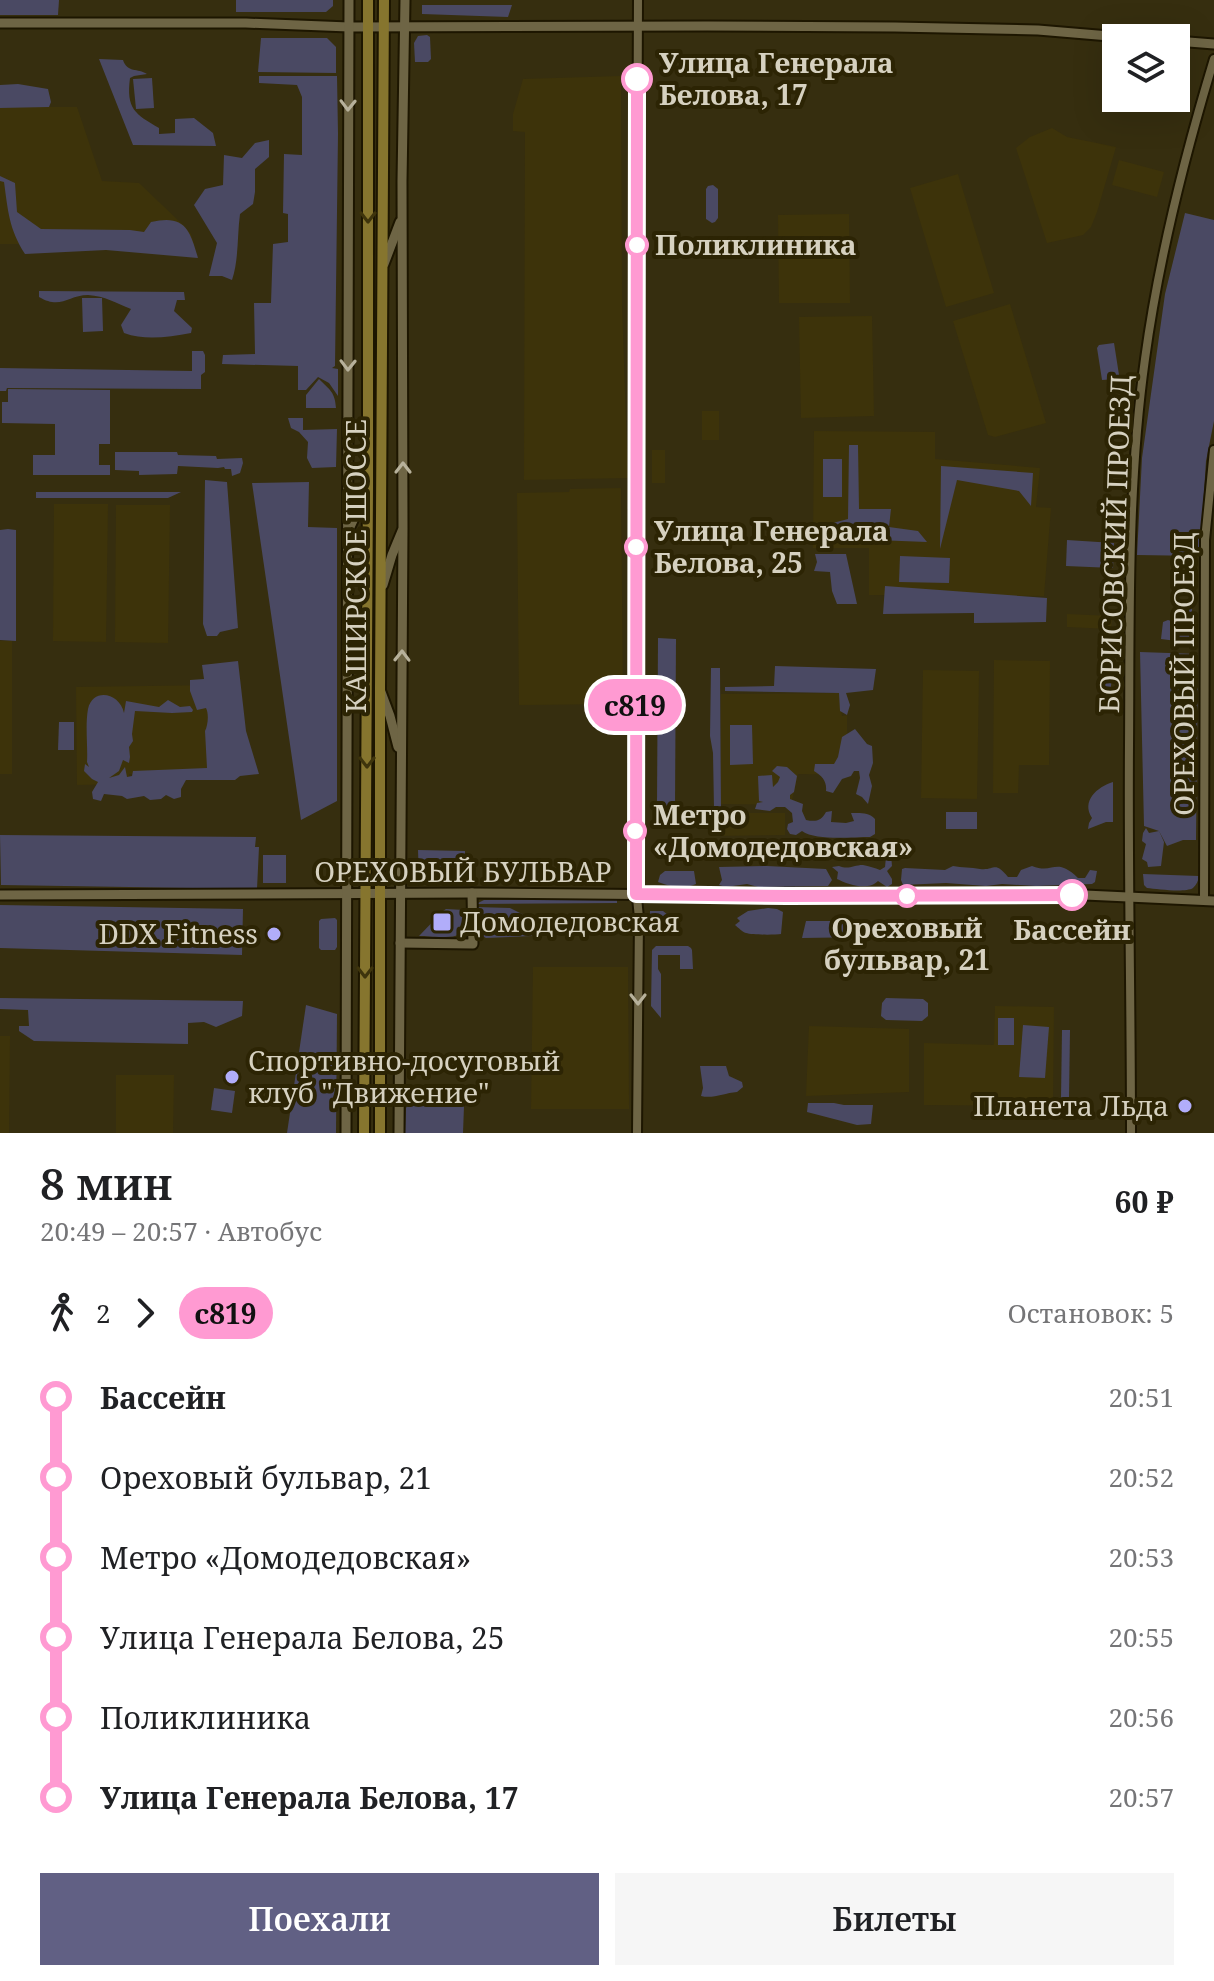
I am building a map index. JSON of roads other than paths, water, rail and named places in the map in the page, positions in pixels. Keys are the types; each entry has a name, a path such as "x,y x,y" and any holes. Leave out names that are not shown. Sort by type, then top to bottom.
{"main road":[{"path":"346,1133 349,0"},
{"name":"КАШИРСКОЕ ШОССЕ","path":"364,1133 368,0"},
{"name":"КАШИРСКОЕ ШОССЕ","path":"380,1133 384,0"},
{"path":"397,1133 405,0"},
{"path":"0,23 976,29 1102,35"},
{"path":"1190,42 1214,44"},
{"path":"381,271 403,215"},
{"path":"347,536 368,488"},
{"path":"380,593 403,528"},
{"path":"347,639 367,676"},
{"path":"380,688 401,762"},
{"path":"400,943 473,944 472,893"},
{"name":"ОРЕХОВЫЙ БУЛЬВАР","path":"0,895 472,893 1130,896 1209,900"}],"street":[{"path":"637,1133 638,0"},
{"name":"БОРИСОВСКИЙ ПРОЕЗД","path":"1131,1133 1129,589 1134,472 1141,391 1159,267 1190,137 1214,59"},
{"name":"ОРЕХОВЫЙ ПРОЕЗД","path":"1209,900 1205,540 1214,450"}],"place":[{"name":"Улица Генерала Белова, 17","path":"637,79"},
{"name":"Поликлиника","path":"637,245"},
{"name":"Улица Генерала Белова, 25","path":"636,547"},
{"name":"Метро «Домодедовская»","path":"635,831"},
{"name":"Бассейн","path":"1072,895"},
{"name":"Ореховый бульвар, 21","path":"907,896"},
{"name":"Домодедовская","path":"442,922"},
{"name":"DDX Fitness","path":"274,934"},
{"name":"Спортивно-досуговый клуб \"Движение\"","path":"232,1077"},
{"name":"Планета Льда","path":"1185,1106"}]}
